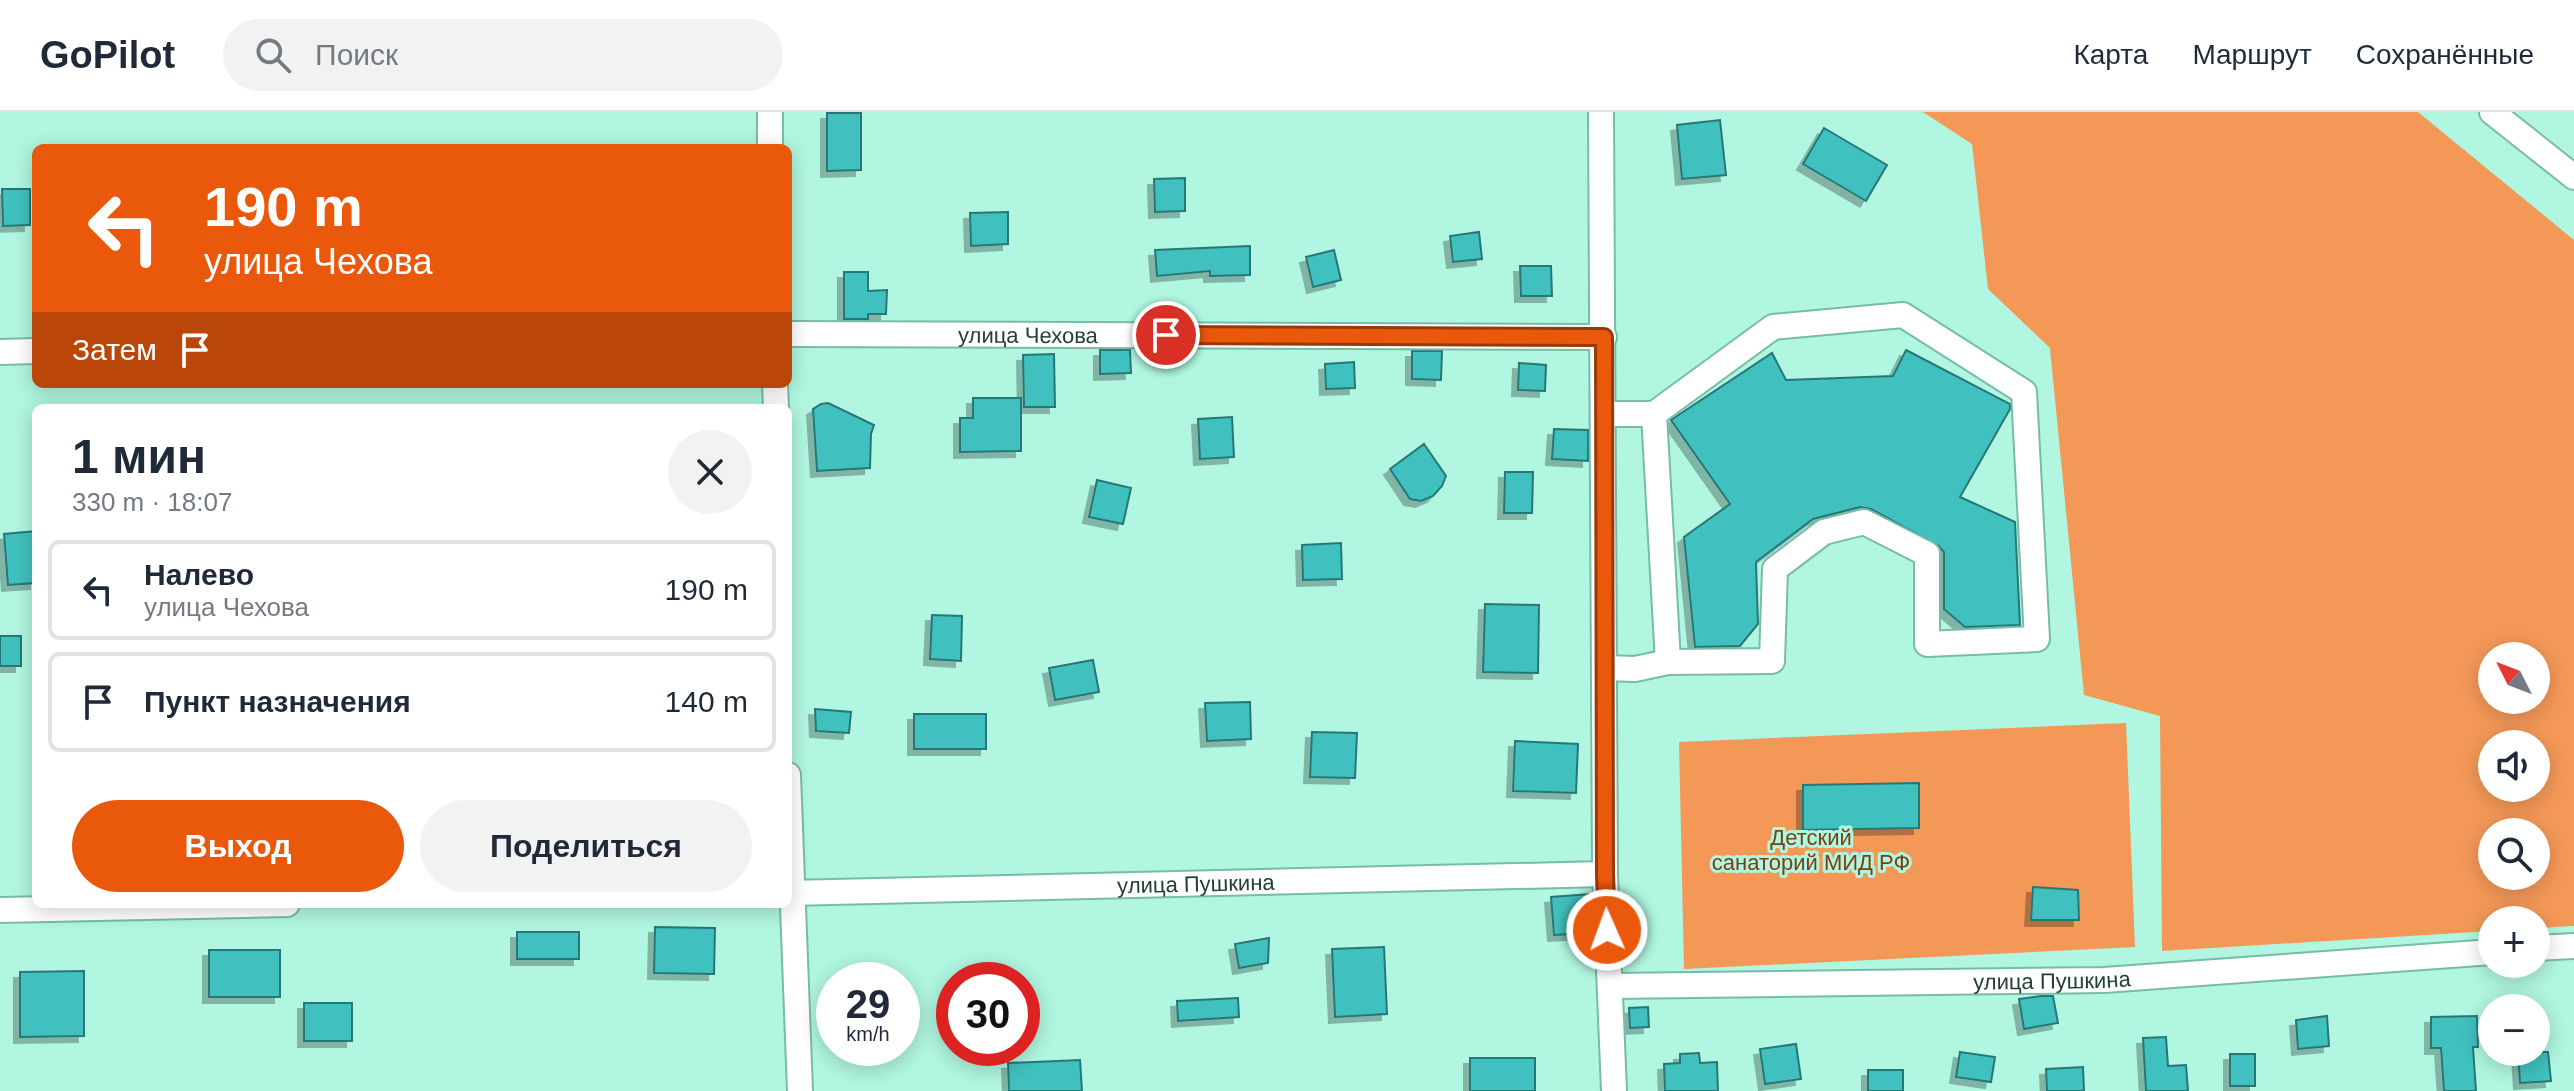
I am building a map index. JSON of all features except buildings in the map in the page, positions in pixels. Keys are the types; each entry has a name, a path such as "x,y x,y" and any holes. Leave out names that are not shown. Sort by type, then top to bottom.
{"street":[{"path":"770,112 770,144"},
{"path":"1601,112 1605,874 1614,1091"},
{"path":"2492,112 2574,177"},
{"path":"1604,414 1654,414 1773,327 1903,315 2024,392 2037,639 1927,644 1927,554 1864,522 1824,532 1775,569 1772,661 1668,662 1635,669 1604,668"},
{"name":"улица Чехова","path":"792,334 1604,337"},
{"path":"0,352 32,351"},
{"path":"1654,414 1668,662"},
{"name":"улица Пушкина","path":"792,893 1605,874"},
{"path":"0,910 96,908"},
{"path":"791,908 800,1091"},
{"path":"2550,947 2574,946"},
{"name":"улица Пушкина","path":"1610,986 2104,980 2478,953"}],"green space":[{"path":"1923,112 2418,112 2574,240 2574,926 2550,927 2550,906 2478,906 2478,932 2162,951 2160,716 2084,695 2050,348 1988,289 1972,144"},
{"name":"Детский санаторий МИД РФ","path":"2126,723 2135,947 1684,969 1679,742"}],"route":[{"path":"1166,335 1604,337 1607,930"}]}
